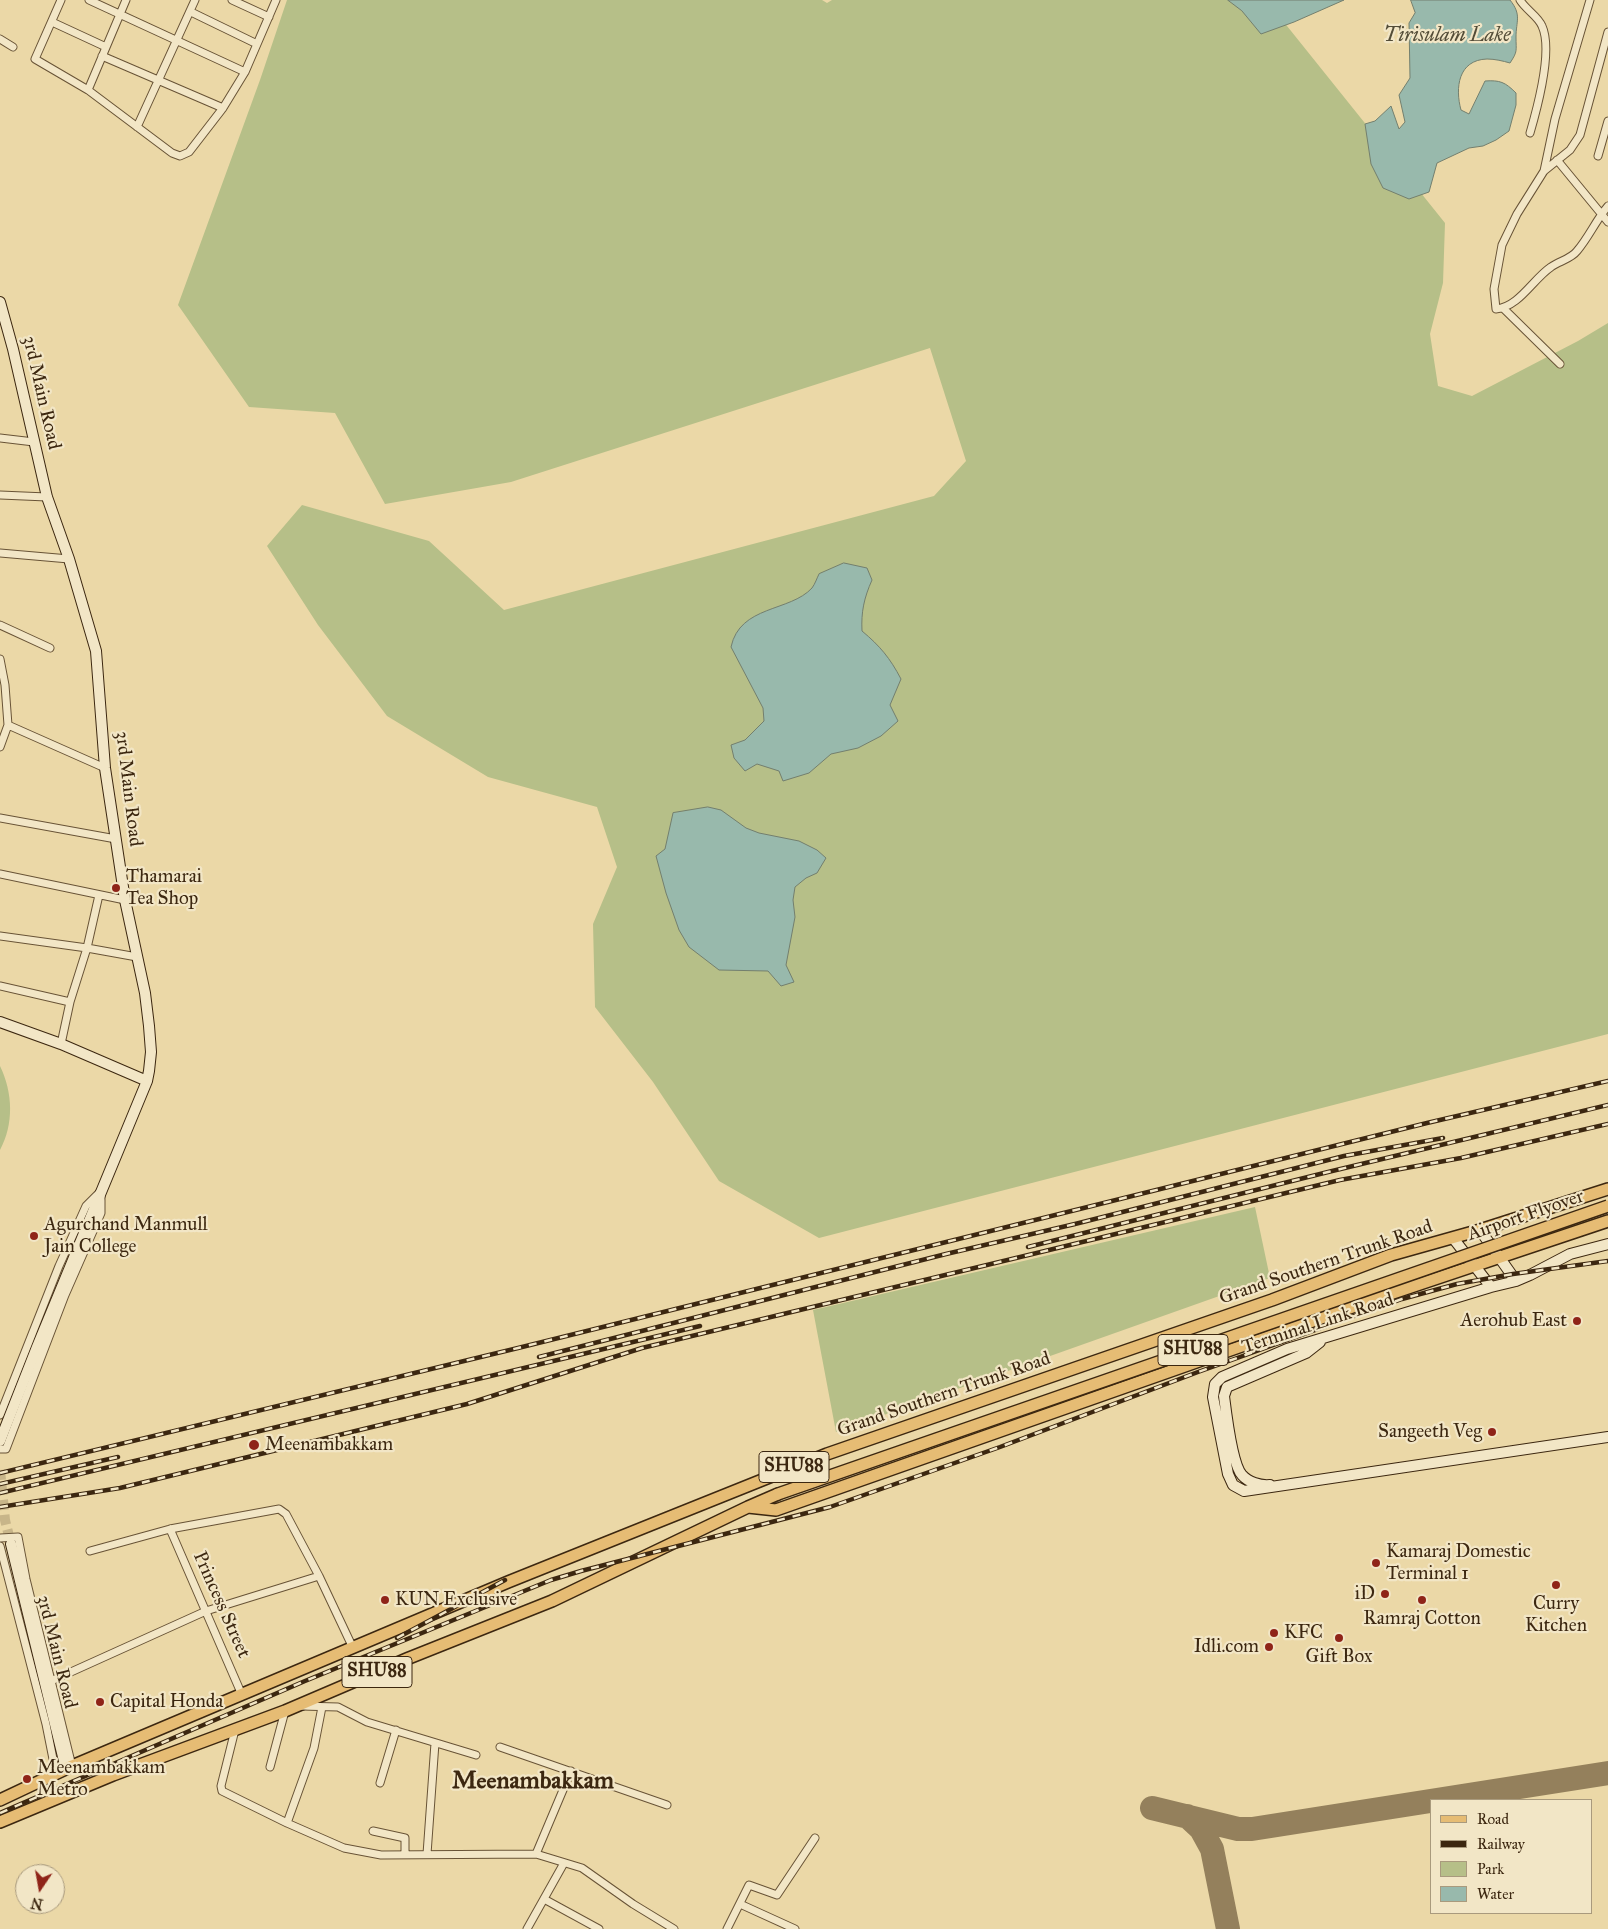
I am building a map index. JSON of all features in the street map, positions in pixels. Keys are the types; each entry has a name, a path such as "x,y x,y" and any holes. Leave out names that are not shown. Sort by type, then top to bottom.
{"main road":[{"name":"Grand Southern Trunk Road","path":"0,1800 65,1770 508,1582 828,1454 1272,1300 1391,1255 1480,1230 1608,1189"},
{"name":"Airport Flyover","path":"748,1507 778,1494 1608,1206"},
{"path":"748,1507 776,1510 1475,1265 1608,1222"},
{"name":"SHU88","path":"0,1822 60,1796 285,1711 552,1601 748,1507"}],"street":[{"path":"61,0 35,59 88,90 172,153 183,156 189,152 223,108 245,72 276,0"},
{"path":"89,0 245,72"},
{"path":"88,90 126,0"},
{"path":"137,127 178,41 195,0"},
{"path":"232,0 269,17"},
{"path":"1520,0 1539,21 1543,28 1545,39 1546,53 1543,72 1536,113 1530,133"},
{"path":"1544,171 1556,119 1590,0"},
{"path":"191,12 257,44"},
{"path":"52,22 106,47"},
{"path":"1608,32 1580,135 1570,150 1544,171 1517,214 1502,245 1494,289 1496,308 1503,308 1517,300 1551,266 1576,253 1608,206"},
{"path":"0,38 14,46"},
{"path":"102,56 223,108"},
{"path":"1598,156 1608,121"},
{"path":"1557,160 1608,222"},
{"name":"3rd Main Road","path":"0,302 48,497 69,559 96,651 105,768 125,900 149,1026 151,1052 150,1071 147,1081 0,1441"},
{"path":"1503,308 1560,364"},
{"path":"0,438 34,442"},
{"path":"0,495 48,497"},
{"path":"0,553 69,559"},
{"path":"0,625 50,648"},
{"path":"0,659 5,685 8,725 0,747"},
{"path":"8,725 105,768"},
{"path":"0,818 116,839"},
{"path":"0,874 125,900"},
{"path":"61,1044 70,1002 87,948 99,895"},
{"path":"0,936 137,957"},
{"path":"0,986 70,1002"},
{"path":"0,1022 61,1044 147,1081"},
{"path":"0,1415 43,1305 86,1206 101,1190"},
{"path":"0,1449 6,1449 65,1295 101,1213 101,1190"},
{"path":"1480,1230 1516,1281"},
{"path":"1453,1238 1491,1287"},
{"name":"Terminal Link Road","path":"1608,1244 1570,1254 1516,1281 1286,1349 1230,1373 1215,1384 1214,1397 1228,1474 1233,1484 1244,1491 1608,1437"},
{"path":"1325,1338 1306,1353 1227,1387 1224,1396 1234,1454 1240,1473 1250,1482 1266,1485 1355,1469 1608,1431"},
{"path":"90,1551 170,1529 279,1509 286,1514 319,1576 353,1648"},
{"name":"Princess Street","path":"170,1529 242,1695"},
{"path":"0,1538 18,1537 26,1579 51,1681 65,1770"},
{"name":"3rd Main Road","path":"11,1544 65,1770"},
{"path":"0,1546 46,1724 65,1770"},
{"path":"51,1681 206,1611 319,1576"},
{"path":"298,1705 338,1707 367,1722 476,1755"},
{"path":"287,1823 314,1748 322,1707"},
{"path":"270,1766 285,1711"},
{"path":"235,1730 221,1786 222,1791 287,1823 344,1848 381,1856 536,1854 582,1868 633,1904 674,1929"},
{"path":"380,1783 396,1730"},
{"path":"427,1854 435,1743"},
{"path":"500,1747 667,1805"},
{"path":"536,1854 571,1771"},
{"path":"373,1831 405,1838 405,1855"},
{"path":"727,1929 750,1885 777,1896 815,1838"},
{"path":"527,1929 564,1862"},
{"path":"544,1898 599,1929"},
{"path":"740,1904 795,1929"}],"green space":[{"path":"287,0 822,0 827,3 832,0 1244,0 1279,16 1445,223 1443,283 1430,334 1438,386 1472,396 1578,341 1608,323 1608,1034 819,1238 719,1181 653,1082 595,1007 593,924 617,867 597,807 488,777 387,716 318,625 267,546 302,505 429,541 504,610 934,496 966,461 930,348 511,482 385,504 335,413 249,407 178,305"},
{"path":"0,1066 7,1087 10,1119 5,1140 0,1150"},
{"path":"1255,1207 1270,1278 836,1432 813,1310"}],"water":[{"path":"1228,0 1344,0 1261,34 1242,11"},
{"name":"Tirisulam Lake","path":"1411,0 1510,0 1516,10 1517,18 1516,51 1510,63 1487,59 1470,64 1464,70 1461,77 1458,93 1461,110 1469,114 1485,81 1502,82 1512,89 1516,93 1516,105 1509,131 1483,146 1469,148 1437,163 1429,192 1409,199 1383,188 1371,164 1365,124 1375,121 1391,106 1399,129 1405,122 1399,95 1410,78 1409,23 1415,13"},
{"path":"844,563 867,568 872,580 864,605 862,631 884,653 901,679 890,705 898,721 881,736 858,748 831,754 809,773 783,781 779,771 757,764 745,771 734,758 731,745 745,740 764,721 763,708 731,647 736,633 744,623 755,616 803,596 812,588 819,574"},
{"path":"708,807 721,810 746,828 759,833 799,841 817,850 826,858 817,873 806,878 795,887 793,900 795,917 786,965 794,982 781,986 768,971 719,970 689,947 679,930 656,856 665,849 673,813"}],"taxiway":[{"path":"1443,1799 1608,1773"},
{"path":"1152,1808 1238,1829 1252,1829 1430,1801"},
{"path":"1187,1816 1201,1829 1212,1849 1228,1929"}],"tunnel":[{"path":"0,1470 5,1520 11,1544"}],"railway":[{"path":"0,1473 518,1348 1427,1123 1608,1081"},
{"path":"1028,1247 1328,1172 1608,1105"},
{"path":"0,1507 120,1488 467,1404 642,1348 1340,1180 1461,1158 1608,1124"},
{"path":"539,1357 1344,1156 1443,1138"},
{"path":"0,1813 305,1681 551,1580 830,1507 1000,1447 1198,1372 1402,1299 1457,1284 1608,1261"},
{"path":"0,1493 700,1326"},
{"path":"0,1484 118,1457"},
{"path":"397,1638 505,1580"}],"place":[{"name":"Thamarai Tea Shop","path":"116,888"},
{"name":"Agurchand Manmull Jain College","path":"34,1236"},
{"name":"Aerohub East","path":"1577,1321"},
{"name":"Sangeeth Veg","path":"1492,1432"},
{"name":"Meenambakkam","path":"254,1445"},
{"name":"Kamaraj Domestic Terminal 1","path":"1376,1563"},
{"name":"Curry Kitchen","path":"1556,1585"},
{"name":"iD","path":"1385,1594"},
{"name":"KUN Exclusive","path":"385,1600"},
{"name":"Ramraj Cotton","path":"1422,1600"},
{"name":"KFC","path":"1274,1633"},
{"name":"Gift Box","path":"1339,1638"},
{"name":"Idli.com","path":"1269,1647"},
{"name":"Capital Honda","path":"100,1702"},
{"name":"Meenambakkam Metro","path":"27,1779"}],"district":[{"name":"Meenambakkam","path":"533,1782"}]}
